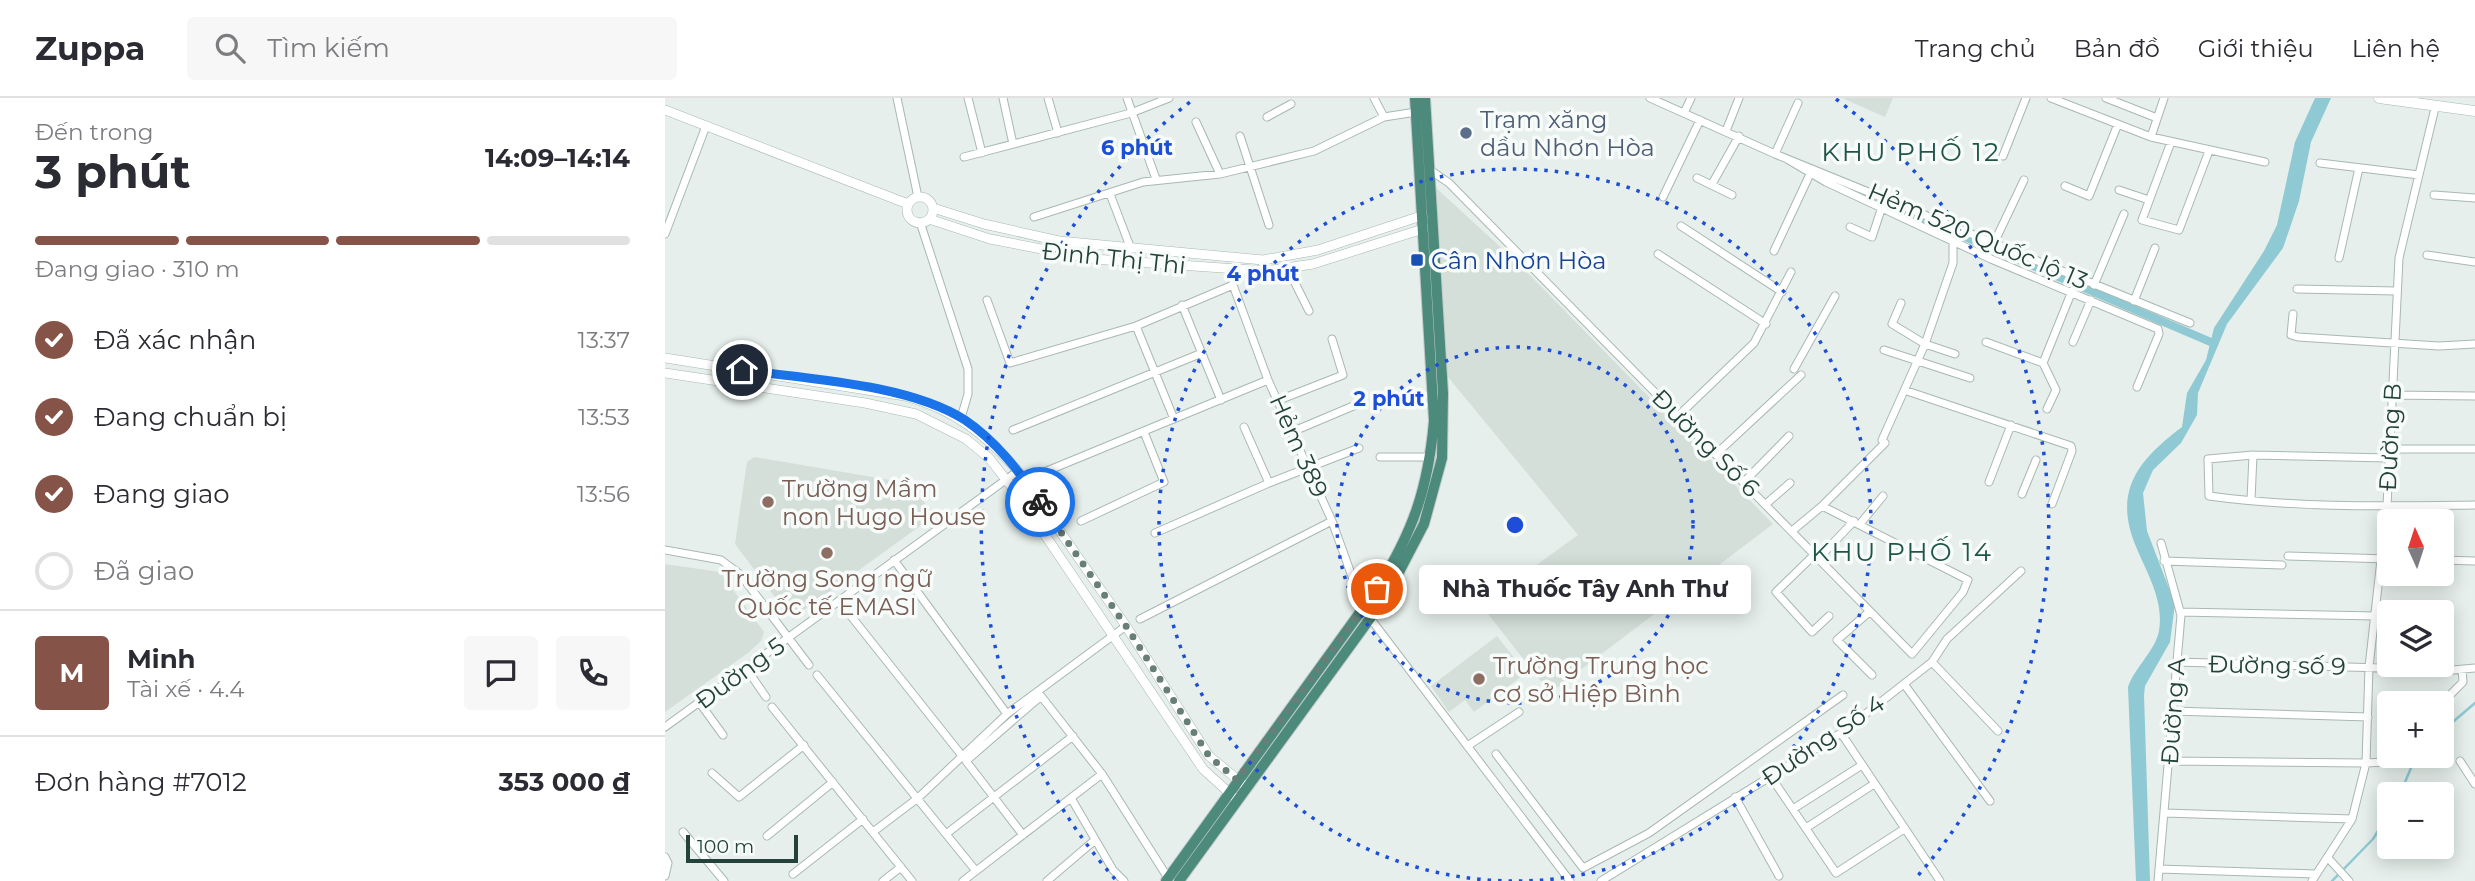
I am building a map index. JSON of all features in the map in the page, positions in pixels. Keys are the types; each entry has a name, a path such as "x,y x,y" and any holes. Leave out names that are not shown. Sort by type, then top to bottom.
{"highway":[{"path":"1415,98 1428,214"},
{"path":"1233,796 1237,780 1363,607 1406,541 1421,502 1431,457 1433,394 1428,227 1430,170 1425,98"},
{"path":"1171,880 1233,796 1247,787 1370,618 1415,547 1436,489 1442,458 1443,393 1428,227"},
{"path":"1363,607 1370,618"}],"main road":[{"path":"2379,98 2435,108 2475,111"}],"street":[{"path":"897,98 918,197"},
{"path":"968,98 982,153"},
{"path":"1003,98 1013,145"},
{"path":"1048,98 1058,133"},
{"path":"1127,98 1156,179"},
{"path":"1374,98 1384,117"},
{"name":"Hẻm 520 Quốc lộ 13","path":"1650,98 1775,154 2190,323"},
{"path":"1684,113 1691,98"},
{"path":"1726,131 1739,98"},
{"path":"2003,156 2026,98"},
{"path":"2051,98 2151,137 2265,162"},
{"path":"2106,98 2157,118"},
{"path":"2151,137 2164,98"},
{"path":"964,157 1131,113 1166,99"},
{"path":"1775,154 1798,103"},
{"path":"1267,117 1291,104"},
{"name":"Đường B","path":"2387,509 2399,258 2435,108"},
{"path":"665,110 908,205"},
{"path":"1034,217 1156,179 1220,174 1325,148 1384,117 1416,112"},
{"path":"1663,197 1700,120"},
{"path":"1196,122 1220,174"},
{"path":"2065,186 2089,196 2118,124"},
{"path":"665,234 706,126"},
{"path":"1240,136 1252,164 1269,225"},
{"path":"1712,184 1739,136"},
{"path":"2171,142 2142,220 2179,230 2209,151"},
{"path":"1785,157 1810,174 1953,241 2160,331 2137,387"},
{"path":"2320,163 2419,175"},
{"path":"2339,258 2358,168"},
{"name":"Đường Số 6","path":"1430,170 1450,183 1912,654 1963,592 1968,580 1857,523"},
{"path":"1774,251 1810,174"},
{"path":"1697,178 1732,195"},
{"path":"1994,243 2024,180"},
{"path":"2119,190 2149,200"},
{"path":"1110,194 1131,249"},
{"path":"2434,195 2475,198"},
{"path":"908,205 918,197"},
{"path":"918,197 929,200 933,208 925,221 968,369 968,394 961,418"},
{"path":"908,205 909,216 925,221"},
{"path":"1850,227 1872,237 1882,207"},
{"name":"Đinh Thị Thi","path":"933,208 1030,235 1131,249 1276,259 1318,250 1428,214"},
{"path":"2094,285 2124,214"},
{"name":"Đinh Thị Thi","path":"925,221 990,239 1093,259 1233,269 1288,269 1328,260 1428,227"},
{"path":"1681,226 1782,292"},
{"path":"1792,531 1822,506 1883,442 1925,344 1953,263 1953,241"},
{"path":"2134,301 2155,248"},
{"path":"1658,254 1766,324"},
{"path":"2427,255 2475,262"},
{"path":"987,300 1010,363 1136,326 1233,285 1233,269"},
{"path":"1288,269 1309,311"},
{"path":"1679,415 1754,343 1791,272"},
{"name":"Hẻm 389","path":"1233,285 1268,380 1294,431 1332,521 1363,607"},
{"path":"2297,289 2397,291"},
{"path":"2043,363 2072,292"},
{"path":"1716,454 1798,372 1835,296"},
{"path":"2073,342 2091,299"},
{"path":"1901,303 1892,324 1925,344 1955,354"},
{"path":"1182,305 1221,400"},
{"path":"2293,314 2291,335 2298,337 2395,343 2475,344"},
{"path":"1136,326 1174,419"},
{"path":"1279,400 1343,375 1332,339"},
{"path":"1986,342 2043,363 2056,390 2047,409"},
{"path":"1884,350 1970,378"},
{"path":"1013,430 1202,354"},
{"path":"665,358 905,396 961,418 993,443 1018,471 1126,626 1209,756 1247,787"},
{"path":"665,373 854,401 916,414 966,439 1007,479 1199,763 1233,796"},
{"path":"1042,473 1268,380"},
{"path":"1906,391 2073,448 2052,504"},
{"path":"2392,395 2475,396"},
{"path":"1294,431 1359,404"},
{"path":"1989,482 2011,425"},
{"path":"1244,428 1269,483"},
{"path":"1081,521 1164,482 1144,432"},
{"path":"1745,481 1789,436"},
{"path":"1155,533 1269,483 1359,448"},
{"path":"2475,449 2389,454 2253,455 2208,459 2209,496 2387,506 2475,505"},
{"path":"2251,500 2253,455"},
{"path":"1380,457 1431,457"},
{"path":"2022,494 2036,460"},
{"name":"Đường 5","path":"665,727 1018,471"},
{"path":"1766,504 1790,483"},
{"path":"1829,616 1812,632 1776,592 1857,523 1882,496"},
{"path":"1822,506 1857,523"},
{"path":"1140,619 1332,521"},
{"name":"Đường A","path":"2158,881 2170,761 2180,612 2161,543"},
{"path":"665,550 728,563 740,574 809,665"},
{"path":"2288,556 2377,559"},
{"path":"894,560 1007,714"},
{"path":"2454,560 2475,561"},
{"path":"2164,561 2282,565"},
{"name":"Đường Số 4","path":"1601,881 1841,733 1932,662 1947,639 2021,571"},
{"path":"839,601 963,757"},
{"path":"1869,612 1837,640 1872,675"},
{"path":"2180,612 2377,613"},
{"name":"Đường B","path":"2314,878 2329,859 2352,819 2366,763 2369,667 2377,613"},
{"path":"1370,618 1570,881"},
{"path":"873,832 918,798 1007,714 1126,626"},
{"path":"1932,662 1998,731"},
{"name":"Đường số 9","path":"2177,662 2474,668"},
{"path":"746,668 765,696"},
{"path":"2453,691 2462,682 2462,669"},
{"path":"817,675 976,871"},
{"path":"1904,684 1990,801"},
{"path":"1496,754 1547,826 1583,868 1649,833 1843,695"},
{"path":"1023,835 966,761 1041,696 1102,774 1171,880"},
{"path":"699,702 723,735"},
{"path":"772,707 912,881"},
{"path":"1469,745 1518,712"},
{"path":"2173,712 2368,717"},
{"path":"1841,733 1940,881"},
{"path":"946,834 1073,736"},
{"path":"712,773 739,797 804,745"},
{"path":"2170,761 2377,762"},
{"path":"2460,761 2475,784"},
{"path":"1793,809 1862,765"},
{"path":"963,881 1102,774"},
{"path":"1771,777 1836,873 1905,829"},
{"path":"767,836 833,782"},
{"path":"1806,828 1874,784"},
{"path":"1735,797 1779,876"},
{"path":"1071,798 1095,840 1124,881"},
{"path":"2165,813 2352,819"},
{"path":"793,874 863,819"},
{"path":"1534,832 1547,826"},
{"path":"683,832 724,881"},
{"path":"1048,881 1058,878 1095,840"},
{"path":"665,857 666,873"},
{"path":"2329,859 2349,881"},
{"path":"883,881 901,867"},
{"path":"2159,869 2314,878"},
{"path":"1617,872 1622,881"}],"shaded area":[{"path":"1842,98 1893,98 1885,117"},
{"path":"1435,187 1519,264 1773,524 1550,693 1481,605 1578,535 1448,377"},
{"name":"Trường Song ngữ Quốc tế EMASI","path":"754,457 902,482 911,487 932,511 931,518 797,615 787,613 735,544 747,462"},
{"path":"665,564 720,572 764,632 761,641 748,653 665,712"},
{"name":"Trường Trung học cơ sở Hiệp Bình","path":"1497,636 1526,673 1474,712 1465,700 1449,712 1431,686"}],"water":[{"path":"2315,98 2331,98 2311,142 2299,201 2283,248 2227,324 2198,393 2197,415 2181,443 2153,470 2143,493 2147,531 2175,604 2170,642 2145,686 2150,881 2136,881 2128,687 2157,638 2160,620 2154,588 2130,529 2128,494 2133,479 2152,452 2182,427 2187,393 2206,360 2214,328 2264,251 2277,225 2295,142"}],"waterway":[{"path":"1881,201 2213,343"},
{"path":"2454,721 2475,703"},
{"path":"2405,782 2411,768"},
{"path":"2332,881 2377,832"}],"way so far":[{"path":"1040,502 1126,626 1209,756 1237,780 1331,648 1377,589"}],"place":[{"name":"Trạm xăng dầu Nhơn Hòa","path":"1466,133"},
{"name":"Cân Nhơn Hòa","path":"1417,260"},
{"name":"Trường Mầm non Hugo House","path":"768,502"},
{"name":"Trường Song ngữ Quốc tế EMASI","path":"827,553"},
{"name":"Nhà Thuốc Tây Anh Thư","path":"1377,589"},
{"name":"Trường Trung học cơ sở Hiệp Bình","path":"1479,679"}],"district":[{"name":"KHU PHỐ 12","path":"1911,152"},
{"name":"KHU PHỐ 14","path":"1902,552"}],"route":[{"path":"742,370 888,392 941,408 972,425 999,448 1040,502"}]}
